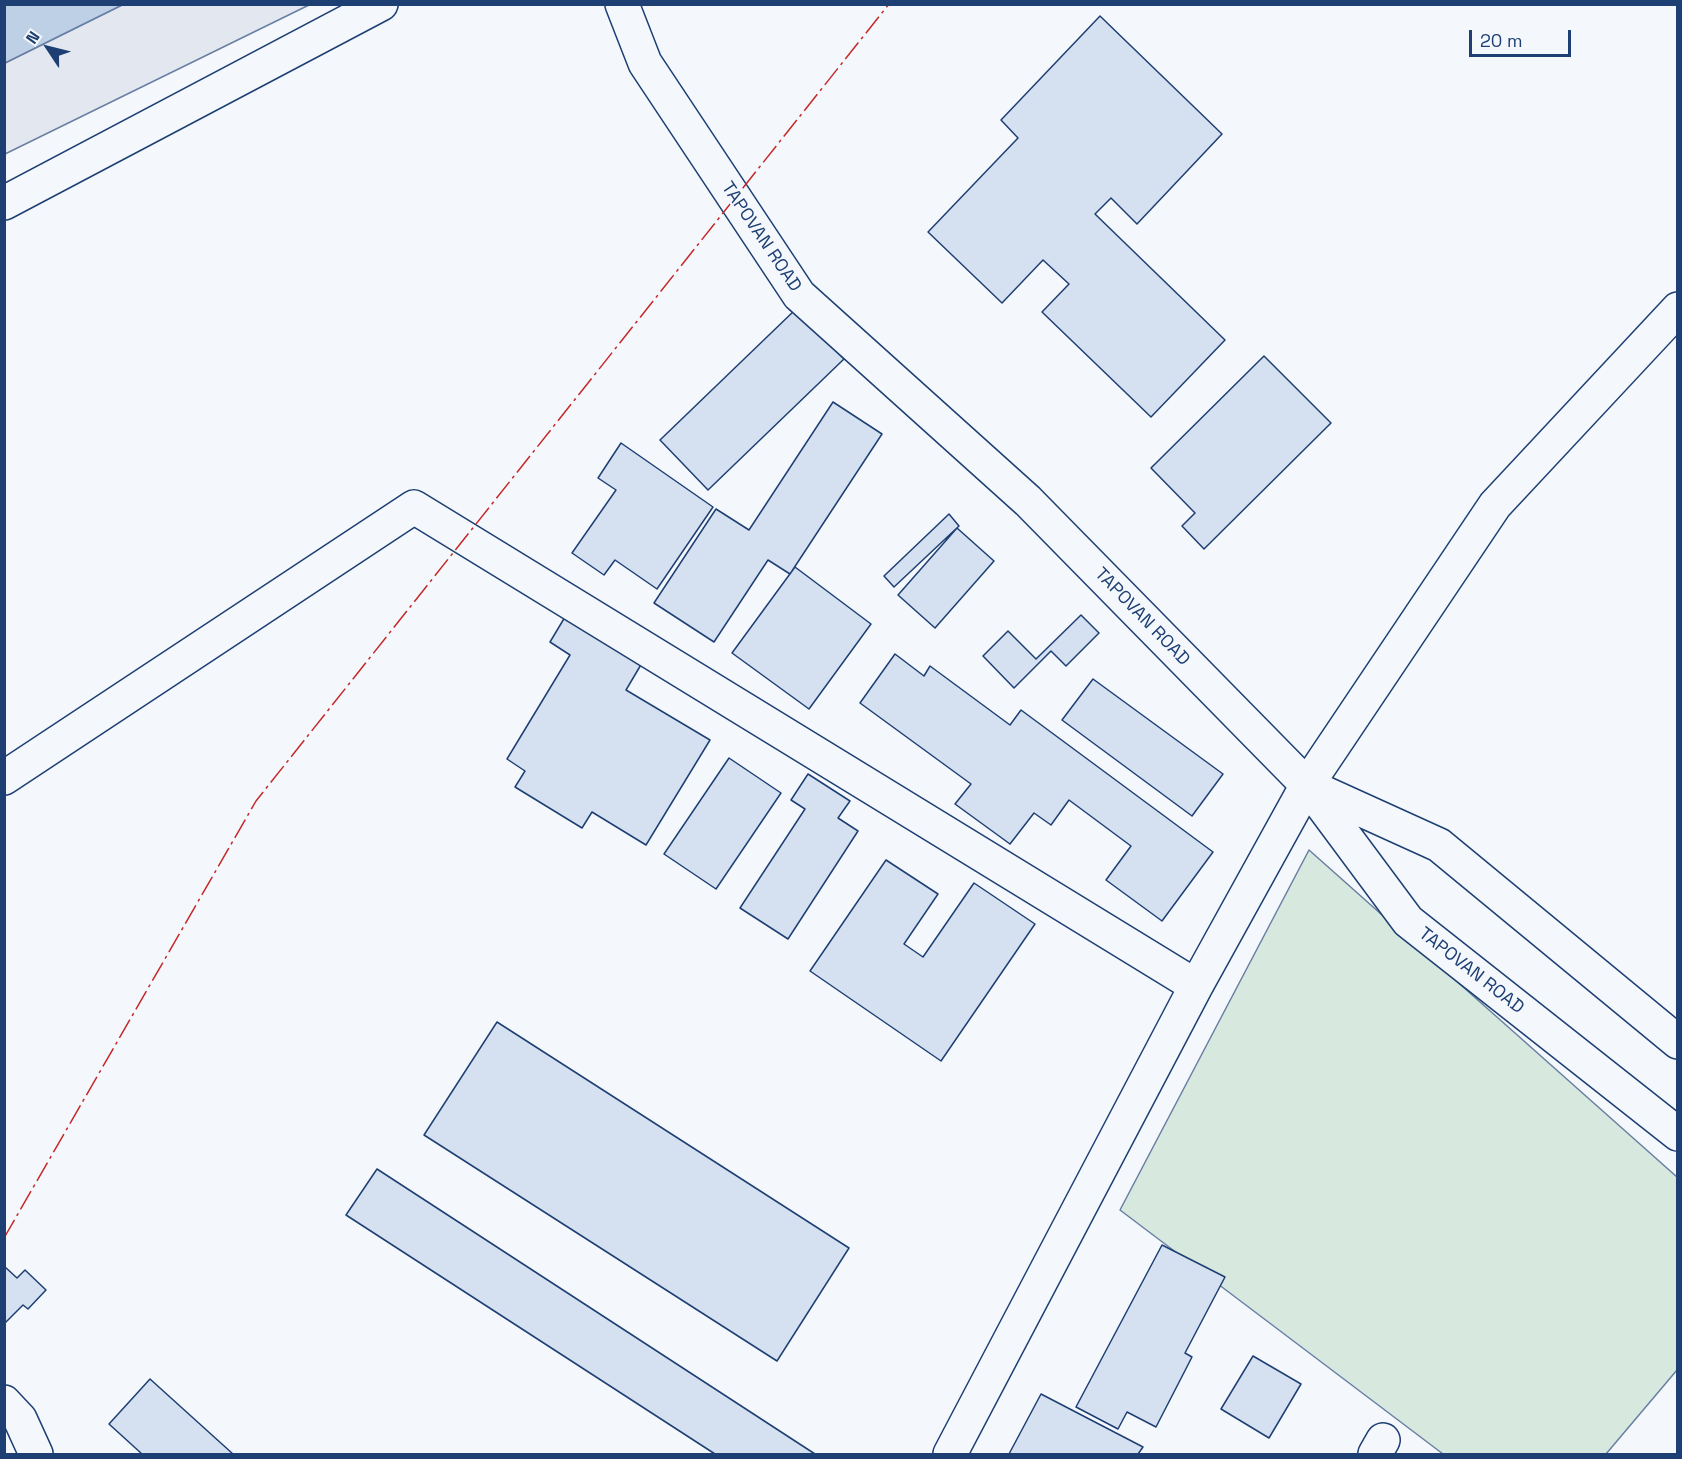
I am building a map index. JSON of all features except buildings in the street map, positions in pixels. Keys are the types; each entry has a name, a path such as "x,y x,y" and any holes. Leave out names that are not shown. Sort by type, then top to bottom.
{"street":[{"path":"4,203 381,4"},
{"name":"TAPOVAN ROAD","path":"622,4 645,63 799,295 1028,501 1307,785 1408,921 1677,1134"},
{"path":"950,1455 1196,987 1307,785 1495,505 1677,309"},
{"path":"4,778 414,507 1196,987"},
{"path":"1307,785 1439,845 1677,1042"},
{"path":"4,1402 20,1419 36,1455"}],"shaded area":[{"path":"122,5 309,5 5,154 5,63"},
{"path":"1309,850 1677,1177 1677,1370 1606,1454 1443,1454 1120,1210"}],"water":[{"path":"5,4 122,4 122,5 5,63"}],"power":[{"path":"4,1238 256,801 889,4"}]}
